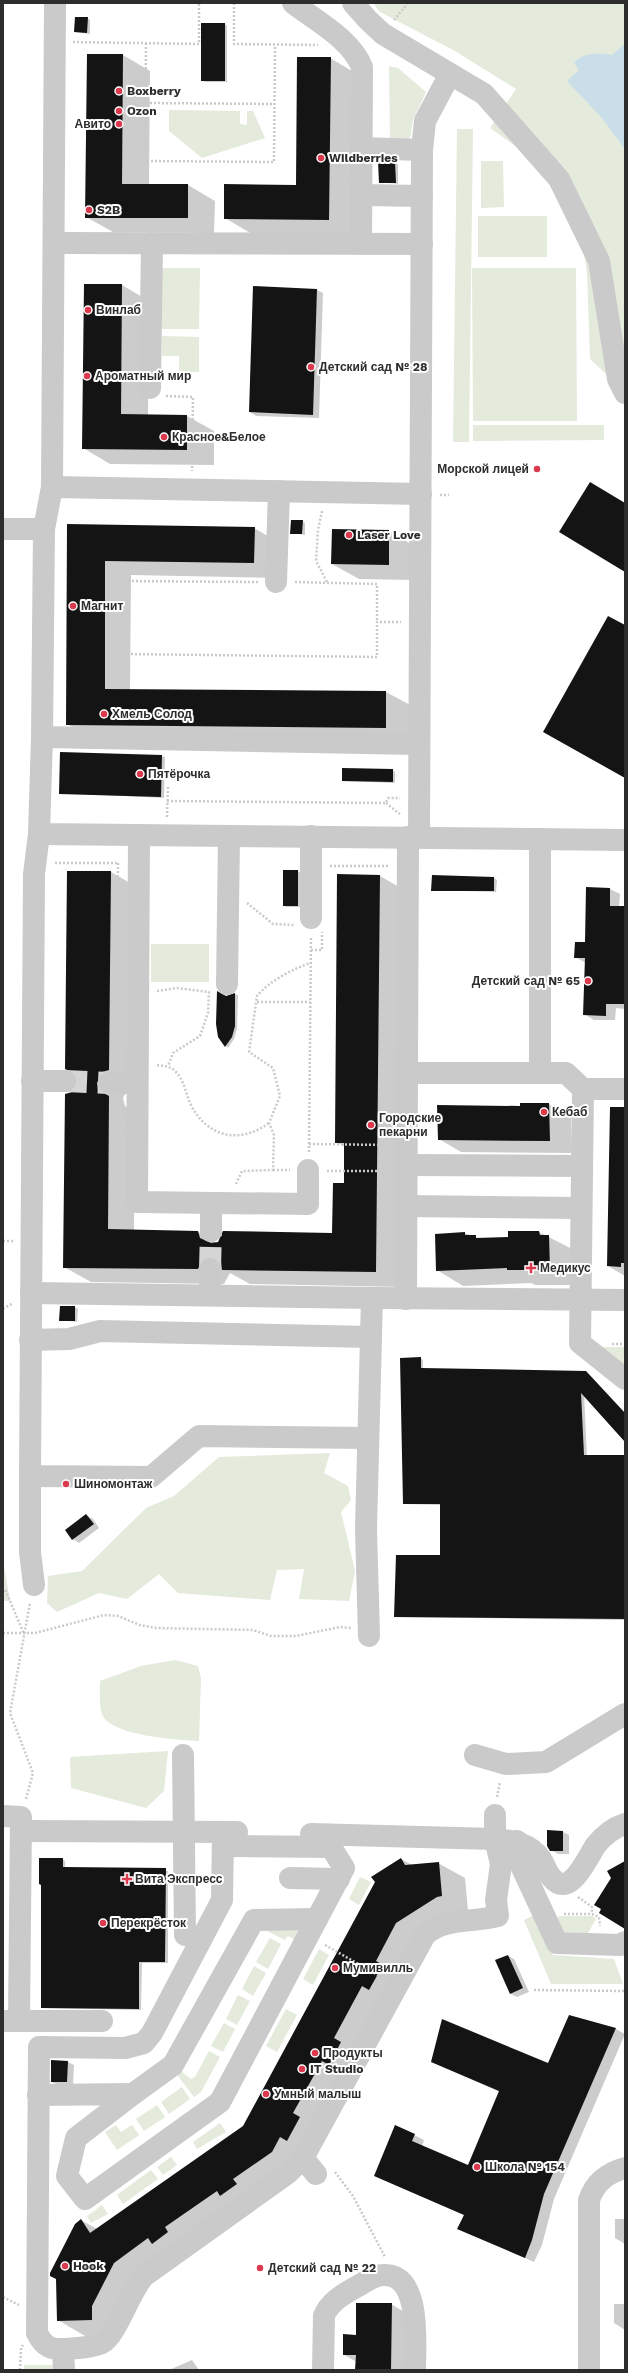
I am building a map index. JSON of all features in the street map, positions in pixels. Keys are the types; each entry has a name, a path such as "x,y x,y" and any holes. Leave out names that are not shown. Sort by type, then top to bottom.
{"lane":[{"path":"34,1585 30,1552 32,1081 36,862 39,834 42,737 44,530 52,488 55,243 55,3"},
{"path":"293,3 348,46 358,57 362,67 361,243"},
{"path":"354,3 383,34 484,94 559,179 600,261 618,378 625,394"},
{"path":"406,1299 409,831 418,744 430,494 422,244 422,150 425,121 450,74"},
{"path":"361,148 422,150"},
{"path":"361,195 422,196"},
{"path":"55,243 422,244"},
{"path":"150,388 152,243"},
{"path":"52,488 430,494"},
{"path":"276,582 279,491"},
{"path":"4,529 44,530"},
{"path":"42,737 418,744"},
{"path":"39,834 311,836 409,831 540,838 625,840"},
{"path":"139,835 128,864 125,997 137,1073 137,1202 308,1204 308,1170"},
{"path":"227,984 229,836"},
{"path":"311,836 311,922"},
{"path":"540,838 540,1073"},
{"path":"109,1083 137,1073"},
{"path":"407,1073 566,1073 583,1089 625,1089"},
{"path":"32,1081 65,1081"},
{"path":"583,1089 580,1343 625,1379"},
{"path":"407,1161 581,1166"},
{"path":"211,1203 211,1231"},
{"path":"407,1206 581,1208"},
{"path":"210,1269 210,1295"},
{"path":"31,1293 406,1299 625,1300"},
{"path":"369,1636 366,1529 372,1298"},
{"path":"30,1340 69,1339 100,1331 371,1337"},
{"path":"30,1476 151,1477 199,1436 368,1438"},
{"path":"475,1755 506,1764 546,1762 625,1714"},
{"path":"183,1755 185,1935"},
{"path":"224,1839 222,1900 152,2033 144,2043 125,2048 39,2047 37,2333 42,2344 53,2350 63,2360 88,2347 103,2342 112,2332 134,2289 144,2276 288,2173 310,2166 396,1985 418,1944 432,1929 441,1924 486,1920 498,1916 496,1900 501,1864 495,1839 495,1815"},
{"path":"224,1839 495,1839 517,1841 533,1849 554,1880 562,1884 571,1881 578,1876 596,1845 608,1832 625,1824"},
{"path":"102,2021 11,2021 14,1830 183,1833 224,1839 331,1847 344,1868 339,1879 313,1928 220,2102 84,2199 67,2176 76,2138 173,2065 254,1920 313,1928"},
{"path":"517,1841 518,1859 557,1943 620,1945 625,1942"},
{"path":"290,1878 339,1879"},
{"path":"38,2095 133,2094"},
{"path":"589,2370 589,2200 593,2188 604,2177 625,2168"},
{"path":"323,2370 324,2316 327,2309 356,2287 381,2275 390,2275 398,2279 412,2303 415,2315 415,2370"}],"path":[{"path":"56,42 199,44 199,3"},
{"path":"234,3 234,44 319,45"},
{"path":"146,43 145,161 274,162 273,104 275,45"},
{"path":"146,103 273,104"},
{"path":"323,492 322,516 318,530 316,561 327,583"},
{"path":"430,494 449,495"},
{"path":"123,581 276,582 377,584 377,657 123,654 123,581"},
{"path":"377,622 398,622"},
{"path":"167,835 168,785"},
{"path":"386,803 388,798 403,798 402,804"},
{"path":"168,801 386,803 402,815"},
{"path":"402,809 402,815 409,831"},
{"path":"36,862 128,864 125,997"},
{"path":"311,866 408,866"},
{"path":"228,882 251,907 273,924 311,922 308,1170 407,1161"},
{"path":"137,1073 168,1066 177,1072 190,1104 204,1124 223,1134 240,1136 257,1132 268,1123 280,1096 273,1068 249,1052 257,996 269,984 297,967 311,963"},
{"path":"110,1001 178,988 209,992 208,1013 200,1036 173,1053 168,1066"},
{"path":"257,1002 310,1002"},
{"path":"235,1203 236,1180 242,1172 273,1170 274,1136 268,1123"},
{"path":"309,1144 407,1161"},
{"path":"14,1830 33,1773 10,1713 34,1585"},
{"path":"3,1591 5,1589 24,1634"},
{"path":"3,1633 24,1634 63,1627 104,1615 118,1616 140,1625 156,1628 253,1630 272,1636 296,1636 340,1627 351,1628 360,1640 369,1636"},
{"path":"495,1815 498,1789 506,1764"},
{"path":"579,1899 592,1907 592,1914"},
{"path":"561,1914 592,1914 599,1917 603,1944"},
{"path":"313,1928 396,1985"},
{"path":"534,1990 625,1990"}],"shaded area":[{"path":"373,3 625,3 625,392 590,359 587,272 583,247 559,195 525,153 490,128 516,89 455,51 380,12"},
{"path":"389,66 398,68 426,92 413,120 410,139 390,139"},
{"path":"169,110 240,111 240,124 247,125 247,111 253,111 265,138 202,158 169,131"},
{"path":"457,129 473,129 469,442 453,442"},
{"path":"481,161 503,161 504,207 481,208"},
{"path":"478,216 547,216 547,257 478,257"},
{"path":"162,268 200,268 199,329 162,329"},
{"path":"472,268 576,268 577,421 473,421"},
{"path":"162,336 199,337 199,372 179,372 179,356 162,356"},
{"path":"473,425 604,425 604,440 473,441"},
{"path":"151,944 209,944 209,982 151,982"},
{"path":"598,1347 625,1347 625,1377"},
{"path":"330,1453 324,1473 348,1486 351,1500 341,1512 355,1571 349,1601 299,1599 304,1569 277,1570 270,1600 178,1593 159,1574 127,1599 99,1593 57,1612 47,1603 48,1576 82,1571 146,1508 174,1496 219,1457"},
{"path":"3,1560 10,1601 3,1601"},
{"path":"175,1660 198,1666 201,1678 199,1741 161,1738 131,1732 108,1721 102,1714 100,1681 141,1666"},
{"path":"168,1751 164,1791 146,1808 71,1788 70,1757"},
{"path":"360,1877 371,1882 359,1905 349,1899"},
{"path":"534,1915 553,1955 614,1959 623,1984 551,1984 524,1920"},
{"path":"559,1916 592,1916 596,1919 588,1933 563,1932 557,1920"},
{"path":"259,1927 302,1928 298,1941 288,1936 285,1940"},
{"path":"270,1938 281,1944 268,1969 256,1962"},
{"path":"319,1949 329,1955 313,1985 303,1979"},
{"path":"254,1966 266,1973 253,1996 242,1989"},
{"path":"238,1995 250,2001 237,2025 226,2019"},
{"path":"286,2009 297,2015 277,2052 266,2046"},
{"path":"224,2023 235,2029 223,2052 211,2046"},
{"path":"209,2051 220,2057 201,2092 194,2097 178,2076 181,2071 191,2079 195,2077"},
{"path":"182,2087 190,2099 169,2114 161,2102"},
{"path":"157,2105 165,2117 144,2131 136,2119"},
{"path":"220,2123 226,2132 197,2149 193,2142"},
{"path":"116,2125 121,2132 132,2125 139,2135 117,2150 105,2132"},
{"path":"171,2157 177,2165 163,2175 157,2167"},
{"path":"151,2170 158,2179 123,2204 117,2195"},
{"path":"102,2205 108,2214 91,2223 87,2216"},
{"path":"24,2365 53,2365 53,2370 24,2370"}],"water":[{"path":"625,44 625,149 602,118 567,81 579,70 574,63 578,59 591,54 612,55"}],"building":[{"path":"75,17 88,17 87,33 74,32"},
{"path":"201,23 225,23 225,81 201,81"},
{"path":"87,54 123,54 122,184 188,184 188,218 85,218"},
{"path":"297,57 331,57 329,220 224,219 224,184 296,185"},
{"path":"378,161 395,162 396,183 379,183"},
{"path":"84,284 122,284 121,414 187,415 187,450 82,449"},
{"path":"253,286 317,289 313,415 249,412"},
{"path":"590,482 625,503 625,572 559,532"},
{"path":"291,520 303,520 302,534 290,534"},
{"path":"67,524 255,527 254,563 105,561 105,689 386,691 386,728 66,725"},
{"path":"332,529 389,530 389,565 331,564"},
{"path":"608,616 625,625 625,778 543,732"},
{"path":"60,752 162,755 161,797 59,794"},
{"path":"342,768 393,769 393,782 342,781"},
{"path":"283,870 298,870 298,906 283,906"},
{"path":"67,871 111,871 109,1070 102,1072 97,1083 98,1090 109,1096 108,1229 198,1231 200,1238 211,1243 218,1242 223,1231 332,1233 333,1183 344,1183 344,1143 335,1143 337,874 380,875 376,1272 222,1270 221,1262 210,1257 203,1258 198,1269 63,1268 65,1094 72,1092 77,1081 76,1074 65,1069"},
{"path":"432,875 494,877 494,891 431,891"},
{"path":"586,887 610,888 610,906 625,906 625,1004 606,1004 606,1016 583,1015 585,958 574,958 575,942 585,942"},
{"path":"217,991 226,996 235,993 235,1026 232,1037 225,1047 218,1037 216,1024"},
{"path":"520,1103 549,1103 550,1141 438,1140 437,1105 520,1106"},
{"path":"610,1107 625,1107 625,1263 621,1263 621,1267 607,1266"},
{"path":"508,1231 539,1231 540,1235 549,1235 550,1270 507,1270 507,1268 436,1271 435,1234 465,1232 465,1235 476,1235 476,1238 508,1237"},
{"path":"60,1306 75,1306 75,1321 59,1321"},
{"path":"421,1357 421,1368 586,1371 625,1413 625,1442 581,1393 584,1455 625,1455 625,1619 394,1617 396,1555 440,1555 440,1504 403,1504 400,1358"},
{"path":"86,1514 94,1524 72,1540 65,1530"},
{"path":"547,1830 563,1831 563,1851 550,1851 547,1846"},
{"name":"Перекрёсток","path":"39,1858 63,1858 63,1867 166,1868 165,1962 139,1962 139,2009 41,2008 41,1885 39,1884"},
{"path":"401,1858 405,1865 439,1862 442,1896 437,1897 396,1923 376,1961 383,1965 369,1990 362,1986 334,2038 341,2042 329,2065 322,2061 293,2113 300,2117 287,2141 280,2137 272,2152 233,2179 237,2184 220,2196 217,2191 165,2227 168,2232 152,2244 148,2238 114,2263 92,2306 92,2320 57,2321 56,2279 50,2276 50,2273 75,2224 81,2219 90,2233 243,2126 375,1882 371,1877"},
{"path":"625,1861 625,1929 599,1913 601,1909 594,1905 611,1878 607,1871"},
{"path":"508,1955 523,1988 510,1994 495,1960"},
{"path":"569,2015 616,2028 544,2194 532,2240 525,2258 457,2229 464,2215 374,2176 395,2125 415,2134 412,2141 468,2165 499,2091 431,2062 442,2019 548,2063"},
{"path":"51,2060 68,2061 67,2082 51,2082"},
{"path":"356,2303 392,2303 391,2370 355,2370 356,2355 343,2355 343,2334 356,2335"}],"tunnel":[{"path":"65,1081 109,1083"},
{"path":"210,1269 211,1231"}],"place":[{"name":"Boxberry","path":"119,91"},
{"name":"Ozon","path":"119,111"},
{"name":"Авито","path":"119,124"},
{"name":"Wildberries","path":"321,158"},
{"name":"S2B","path":"89,210"},
{"name":"Винлаб","path":"88,310"},
{"name":"Детский сад № 28","path":"311,367"},
{"name":"Ароматный мир","path":"87,376"},
{"name":"Красное&Белое","path":"164,437"},
{"name":"Морской лицей","path":"537,469"},
{"name":"Laser Love","path":"349,535"},
{"name":"Магнит","path":"73,606"},
{"name":"Хмель Солод","path":"104,714"},
{"name":"Пятёрочка","path":"140,774"},
{"name":"Детский сад № 65","path":"588,981"},
{"name":"Кебаб","path":"544,1112"},
{"name":"Городские пекарни","path":"371,1125"},
{"name":"Медикус","path":"531,1268"},
{"name":"Шиномонтаж","path":"66,1484"},
{"name":"Вита Экспресс","path":"127,1879"},
{"name":"Перекрёсток","path":"103,1923"},
{"name":"Мумивилль","path":"335,1968"},
{"name":"Продукты","path":"315,2053"},
{"name":"IT Studio","path":"302,2069"},
{"name":"Умный малыш","path":"266,2094"},
{"name":"Школа № 154","path":"477,2167"},
{"name":"Hook","path":"65,2266"},
{"name":"Детский сад № 22","path":"260,2268"}]}
